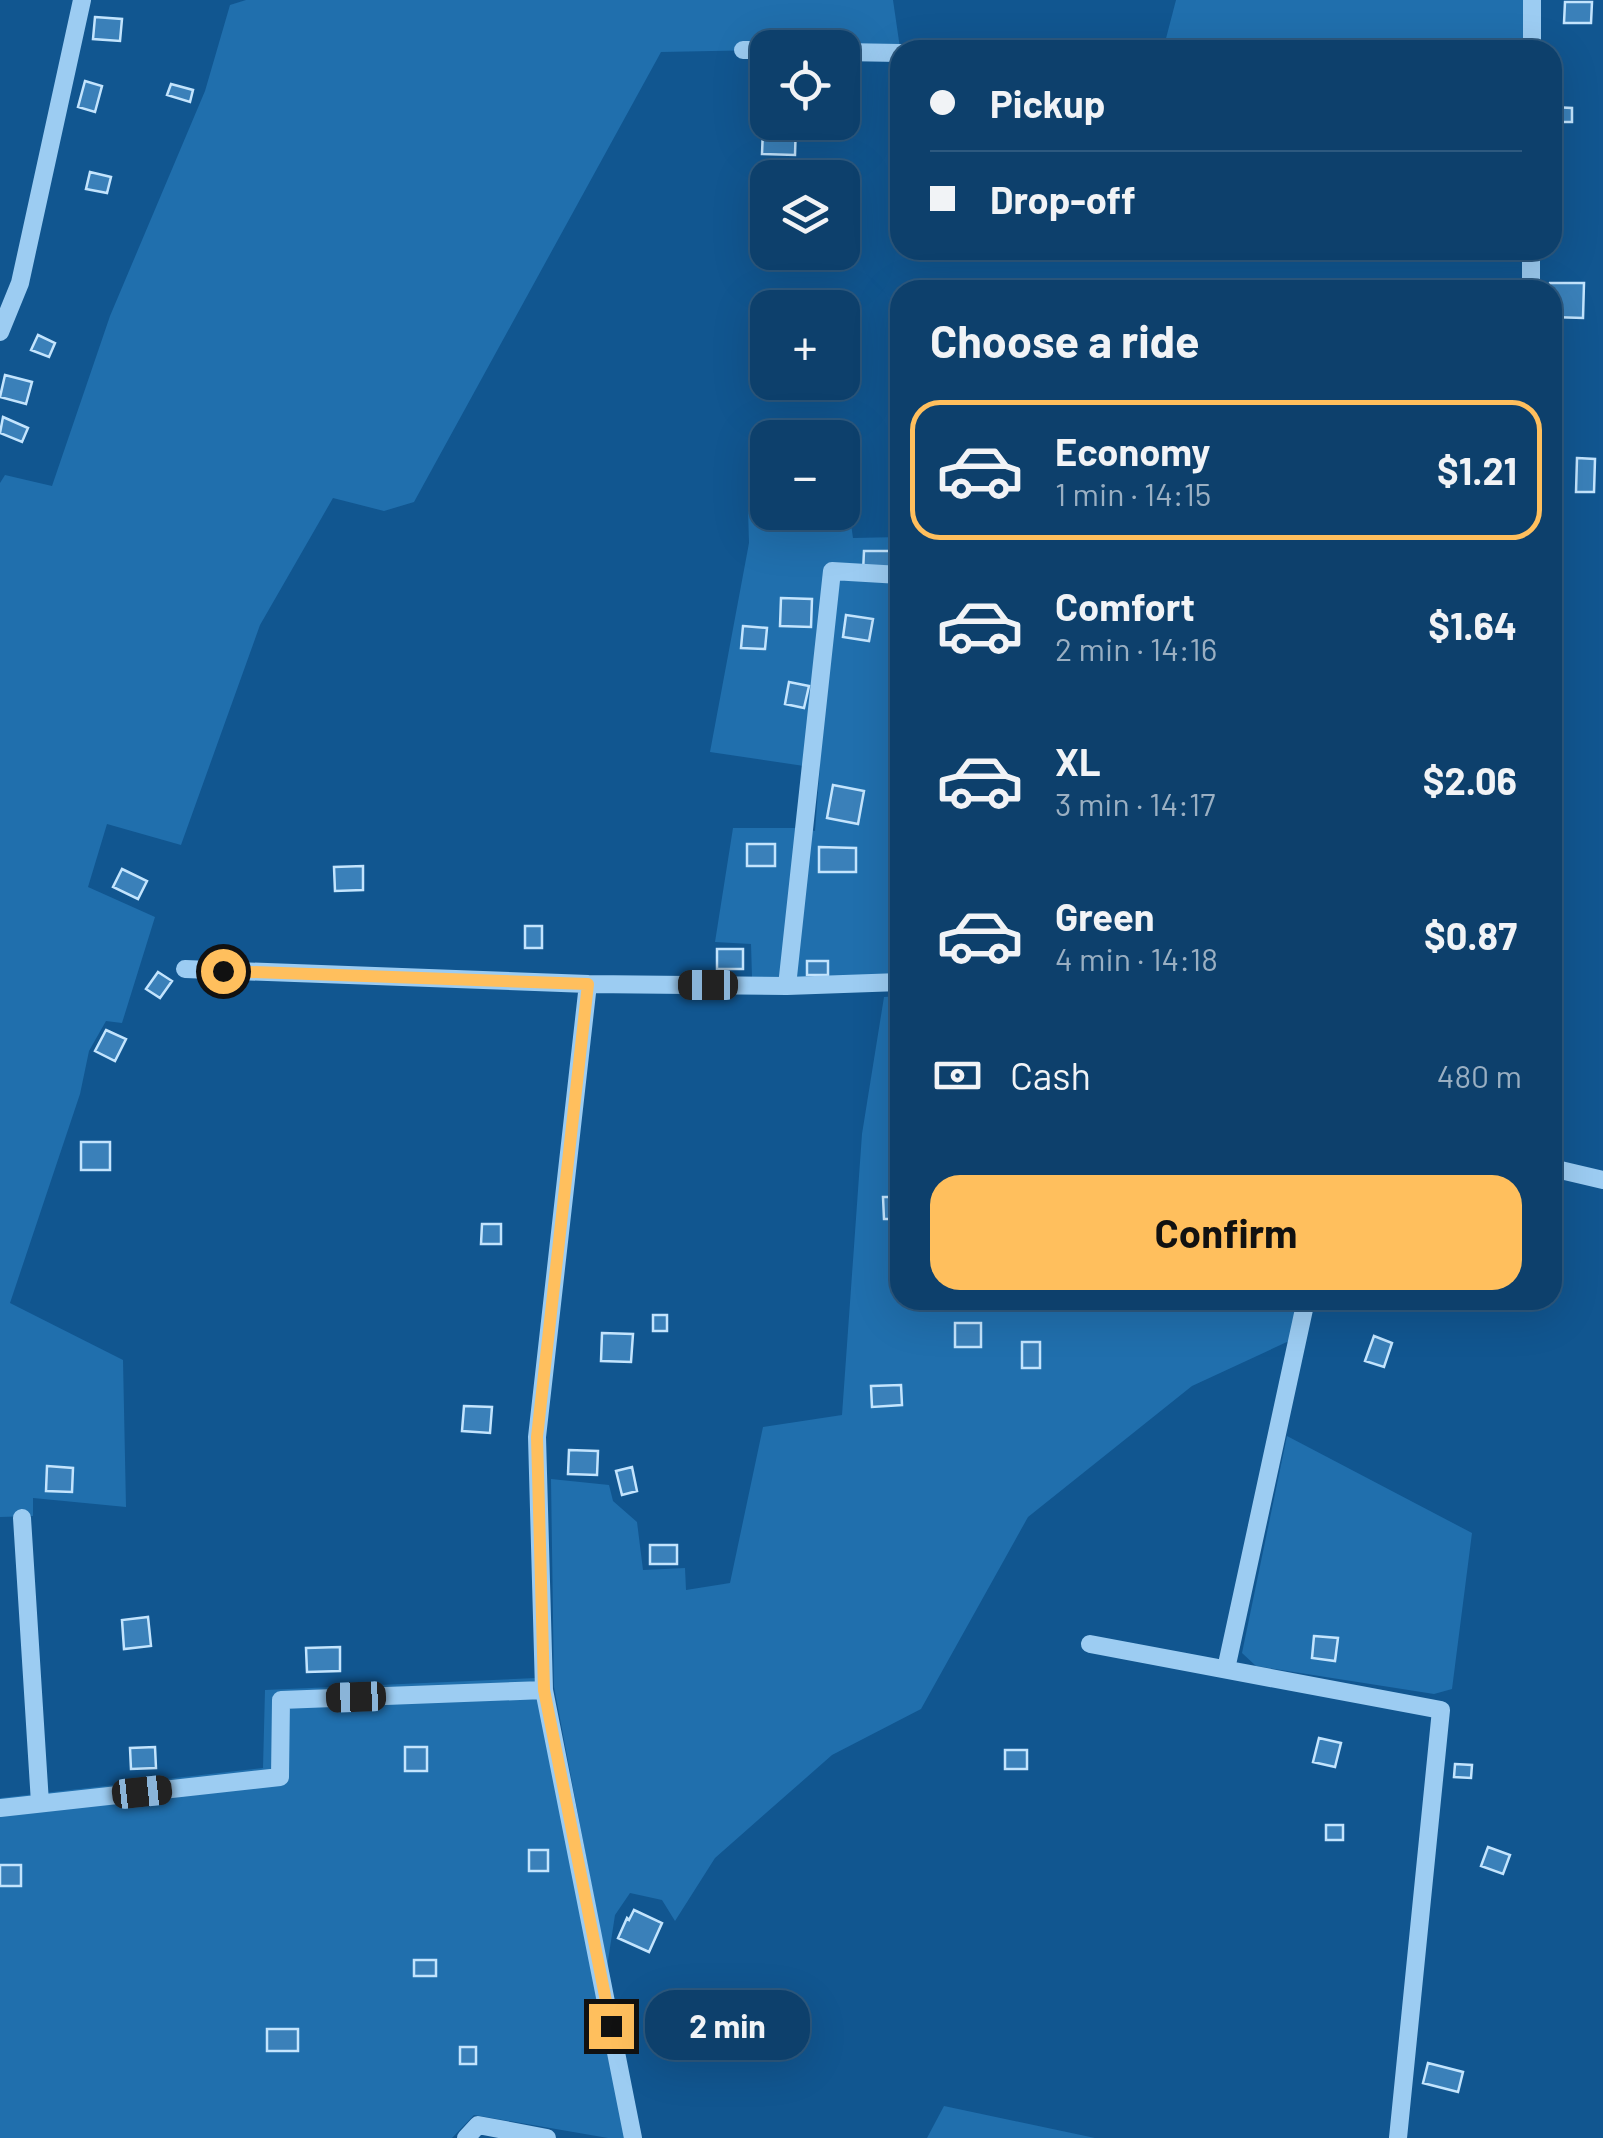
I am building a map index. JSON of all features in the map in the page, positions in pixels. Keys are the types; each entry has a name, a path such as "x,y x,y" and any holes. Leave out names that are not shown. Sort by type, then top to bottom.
{"street":[{"path":"0,332 20,283 82,0"},
{"path":"1532,0 1532,40"},
{"path":"743,50 750,50"},
{"path":"860,52 890,53"},
{"path":"787,986 832,572 890,575"},
{"path":"185,970 588,984 787,986 890,982"},
{"path":"588,984 537,1437 544,1690 633,2138"},
{"path":"1562,1170 1603,1180"},
{"path":"1226,1669 1304,1310"},
{"path":"22,1518 40,1802"},
{"path":"1090,1644 1441,1710 1398,2138"},
{"path":"0,1808 280,1777 280,1700 544,1690"},
{"path":"466,2138 478,2125 547,2138"}],"shaded area":[{"path":"246,0 893,0 899,40 890,40 890,48 860,48 860,30 750,30 750,50 661,52 414,502 384,511 333,498 260,625 181,845 107,824 88,887 155,917 122,1023 106,1021 89,1051 80,1094 10,1303 123,1360 126,1507 33,1498 33,1516 0,1517 0,483 5,475 52,486 110,316 205,91 230,5"},
{"path":"1176,0 1526,0 1526,40 1166,40"},
{"path":"748,509 750,530 852,530 853,538 890,537 890,976 798,980 752,977 751,944 715,942 733,828 815,831 820,765 710,752 749,543"},
{"path":"884,997 890,997 890,1310 1296,1310 1289,1341 1192,1386 1028,1517 921,1709 832,1755 715,1858 675,1921 662,1900 630,1893 615,1915 607,1967 554,1687 551,1479 609,1485 613,1501 637,1522 643,1570 685,1568 686,1590 730,1583 763,1427 842,1415 862,1134"},
{"path":"1287,1436 1472,1533 1452,1689 1434,1694 1256,1666 1242,1653"},
{"path":"536,1678 628,2138 474,2115 452,2138 0,2138 0,1798 263,1768 265,1690"},
{"path":"944,2106 1095,2138 927,2138"}],"building":[{"path":"1565,2 1592,2 1591,23 1564,23"},
{"path":"95,17 122,19 120,41 93,39"},
{"path":"85,81 102,86 95,112 78,107"},
{"path":"171,84 193,90 190,102 167,95"},
{"path":"1562,108 1572,108 1572,122 1562,122"},
{"path":"763,140 795,140 795,155 762,154"},
{"path":"90,172 111,177 107,193 86,189"},
{"path":"1562,283 1584,283 1583,318 1562,317"},
{"path":"38,335 55,343 49,357 31,350"},
{"path":"5,375 32,382 26,404 0,397"},
{"path":"3,417 28,428 22,442 0,433"},
{"path":"1577,458 1595,459 1594,492 1576,492"},
{"path":"864,551 890,551 890,571 863,572"},
{"path":"781,598 812,599 811,627 780,626"},
{"path":"846,615 873,619 869,641 843,637"},
{"path":"743,626 767,628 765,649 741,648"},
{"path":"789,682 809,686 804,708 785,704"},
{"path":"833,785 864,791 858,824 827,818"},
{"path":"747,844 775,844 775,866 747,866"},
{"path":"819,847 856,848 856,872 819,872"},
{"path":"363,866 363,890 335,891 334,867"},
{"path":"122,869 147,881 138,899 113,887"},
{"path":"525,926 542,926 542,948 525,948"},
{"path":"717,949 743,949 743,969 717,969"},
{"path":"807,961 828,961 828,975 807,975"},
{"path":"158,972 172,981 160,998 146,989"},
{"path":"106,1030 126,1039 115,1061 95,1051"},
{"path":"81,1142 110,1142 110,1170 81,1170"},
{"path":"883,1197 890,1197 890,1219 884,1219"},
{"path":"482,1224 501,1224 501,1244 481,1244"},
{"path":"653,1315 667,1315 667,1331 653,1331"},
{"path":"955,1323 981,1323 981,1347 955,1347"},
{"path":"602,1333 633,1334 631,1362 601,1361"},
{"path":"1374,1336 1392,1343 1384,1367 1365,1361"},
{"path":"1022,1342 1040,1342 1040,1368 1022,1368"},
{"path":"901,1385 902,1405 872,1407 871,1386"},
{"path":"464,1406 492,1407 490,1433 462,1431"},
{"path":"569,1450 598,1451 597,1475 568,1474"},
{"path":"47,1466 73,1468 72,1492 46,1491"},
{"path":"632,1467 637,1491 622,1495 616,1471"},
{"path":"650,1545 677,1545 677,1564 650,1564"},
{"path":"148,1617 151,1646 124,1649 122,1620"},
{"path":"1314,1636 1338,1638 1335,1661 1312,1658"},
{"path":"340,1647 340,1671 307,1672 306,1648"},
{"path":"1319,1738 1341,1743 1335,1767 1313,1762"},
{"path":"155,1747 156,1768 131,1769 130,1748"},
{"path":"405,1747 427,1747 427,1771 405,1771"},
{"path":"1005,1750 1027,1750 1027,1769 1005,1769"},
{"path":"1455,1764 1472,1765 1471,1778 1454,1777"},
{"path":"1326,1825 1343,1825 1343,1840 1326,1840"},
{"path":"1488,1847 1510,1855 1503,1874 1481,1866"},
{"path":"529,1850 548,1850 548,1871 529,1871"},
{"path":"0,1865 21,1865 21,1886 0,1886"},
{"path":"634,1910 662,1923 649,1952 618,1938"},
{"path":"414,1960 436,1960 436,1976 414,1976"},
{"path":"267,2029 298,2029 298,2051 267,2051"},
{"path":"460,2047 476,2047 476,2064 460,2064"},
{"path":"1428,2063 1463,2072 1458,2092 1423,2083"}],"route":[{"path":"223,971 588,984 537,1437 544,1690 611,2026"}]}
